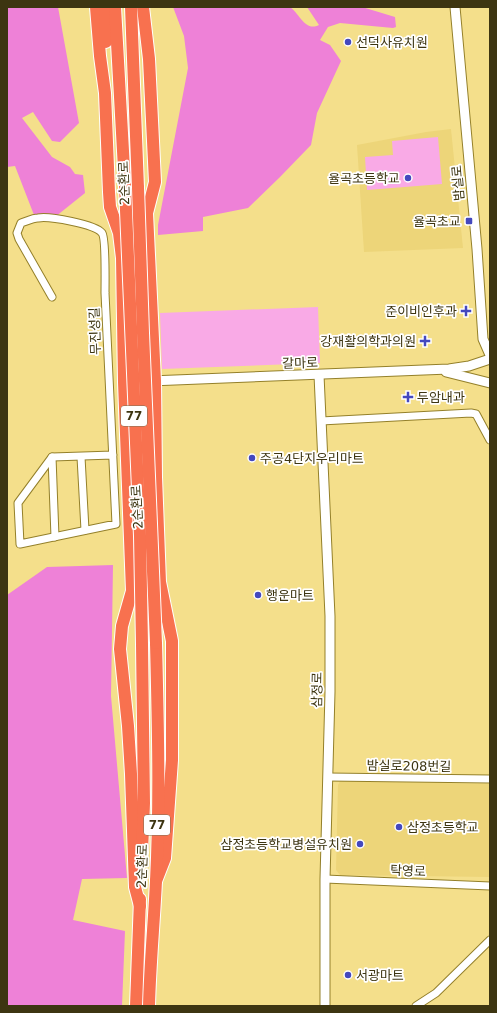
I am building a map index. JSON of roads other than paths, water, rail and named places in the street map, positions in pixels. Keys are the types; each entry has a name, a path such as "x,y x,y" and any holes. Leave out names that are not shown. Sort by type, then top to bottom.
{"highway":[{"path":"96,7 105,93 110,207 119,233 122,275 124,382 132,590 122,626 120,649 128,726 135,854 135,887 140,906"},
{"path":"105,93 107,84 106,7"},
{"name":"2순환로","path":"115,7 125,187 140,536 144,803 136,1006"},
{"name":"2순환로","path":"131,7 158,721 156,881 149,1006"},
{"path":"143,7 149,59 155,182 147,213 155,381 156,477 161,588"},
{"path":"109,192 113,203 119,208 141,208 149,206"},
{"path":"114,218 128,244 132,274 149,545 161,588 172,642 172,760 165,858 156,881"},
{"path":"122,275 134,315"},
{"path":"141,428 155,398"},
{"path":"142,446 156,477"},
{"path":"127,611 134,605 146,602 158,602 164,604"}],"street":[{"name":"밤실로","path":"454,7 476,242 483,339 490,355"},
{"name":"무진성길","path":"52,297 19,239 17,233 21,223 39,217 75,222 98,229 103,233 105,239 104,258 107,337 116,524 20,544 18,503 52,456"},
{"name":"갈마로","path":"110,383 439,370 469,366 490,359"},
{"path":"439,370 490,383"},
{"name":"삼정로","path":"319,375 330,616 330,692 325,879 325,1006"},
{"path":"321,421 471,413 476,414 480,419 490,440"},
{"path":"55,537 52,456 81,457 113,455"},
{"path":"81,457 85,530"},
{"name":"밤실로208번길","path":"328,777 490,779"},
{"name":"탁영로","path":"325,879 490,886"},
{"path":"416,1006 436,993 490,940"}],"place":[{"name":"선덕사유치원","path":"348,42"},
{"name":"율곡초등학교","path":"408,178"},
{"name":"율곡초교","path":"469,221"},
{"name":"준이비인후과","path":"466,311"},
{"name":"강재활의학과의원","path":"425,341"},
{"name":"두암내과","path":"408,397"},
{"name":"주공4단지우리마트","path":"252,458"},
{"name":"행운마트","path":"258,595"},
{"name":"삼정초등학교","path":"399,827"},
{"name":"삼정초등학교병설유치원","path":"360,844"},
{"name":"서광마트","path":"348,975"}]}
